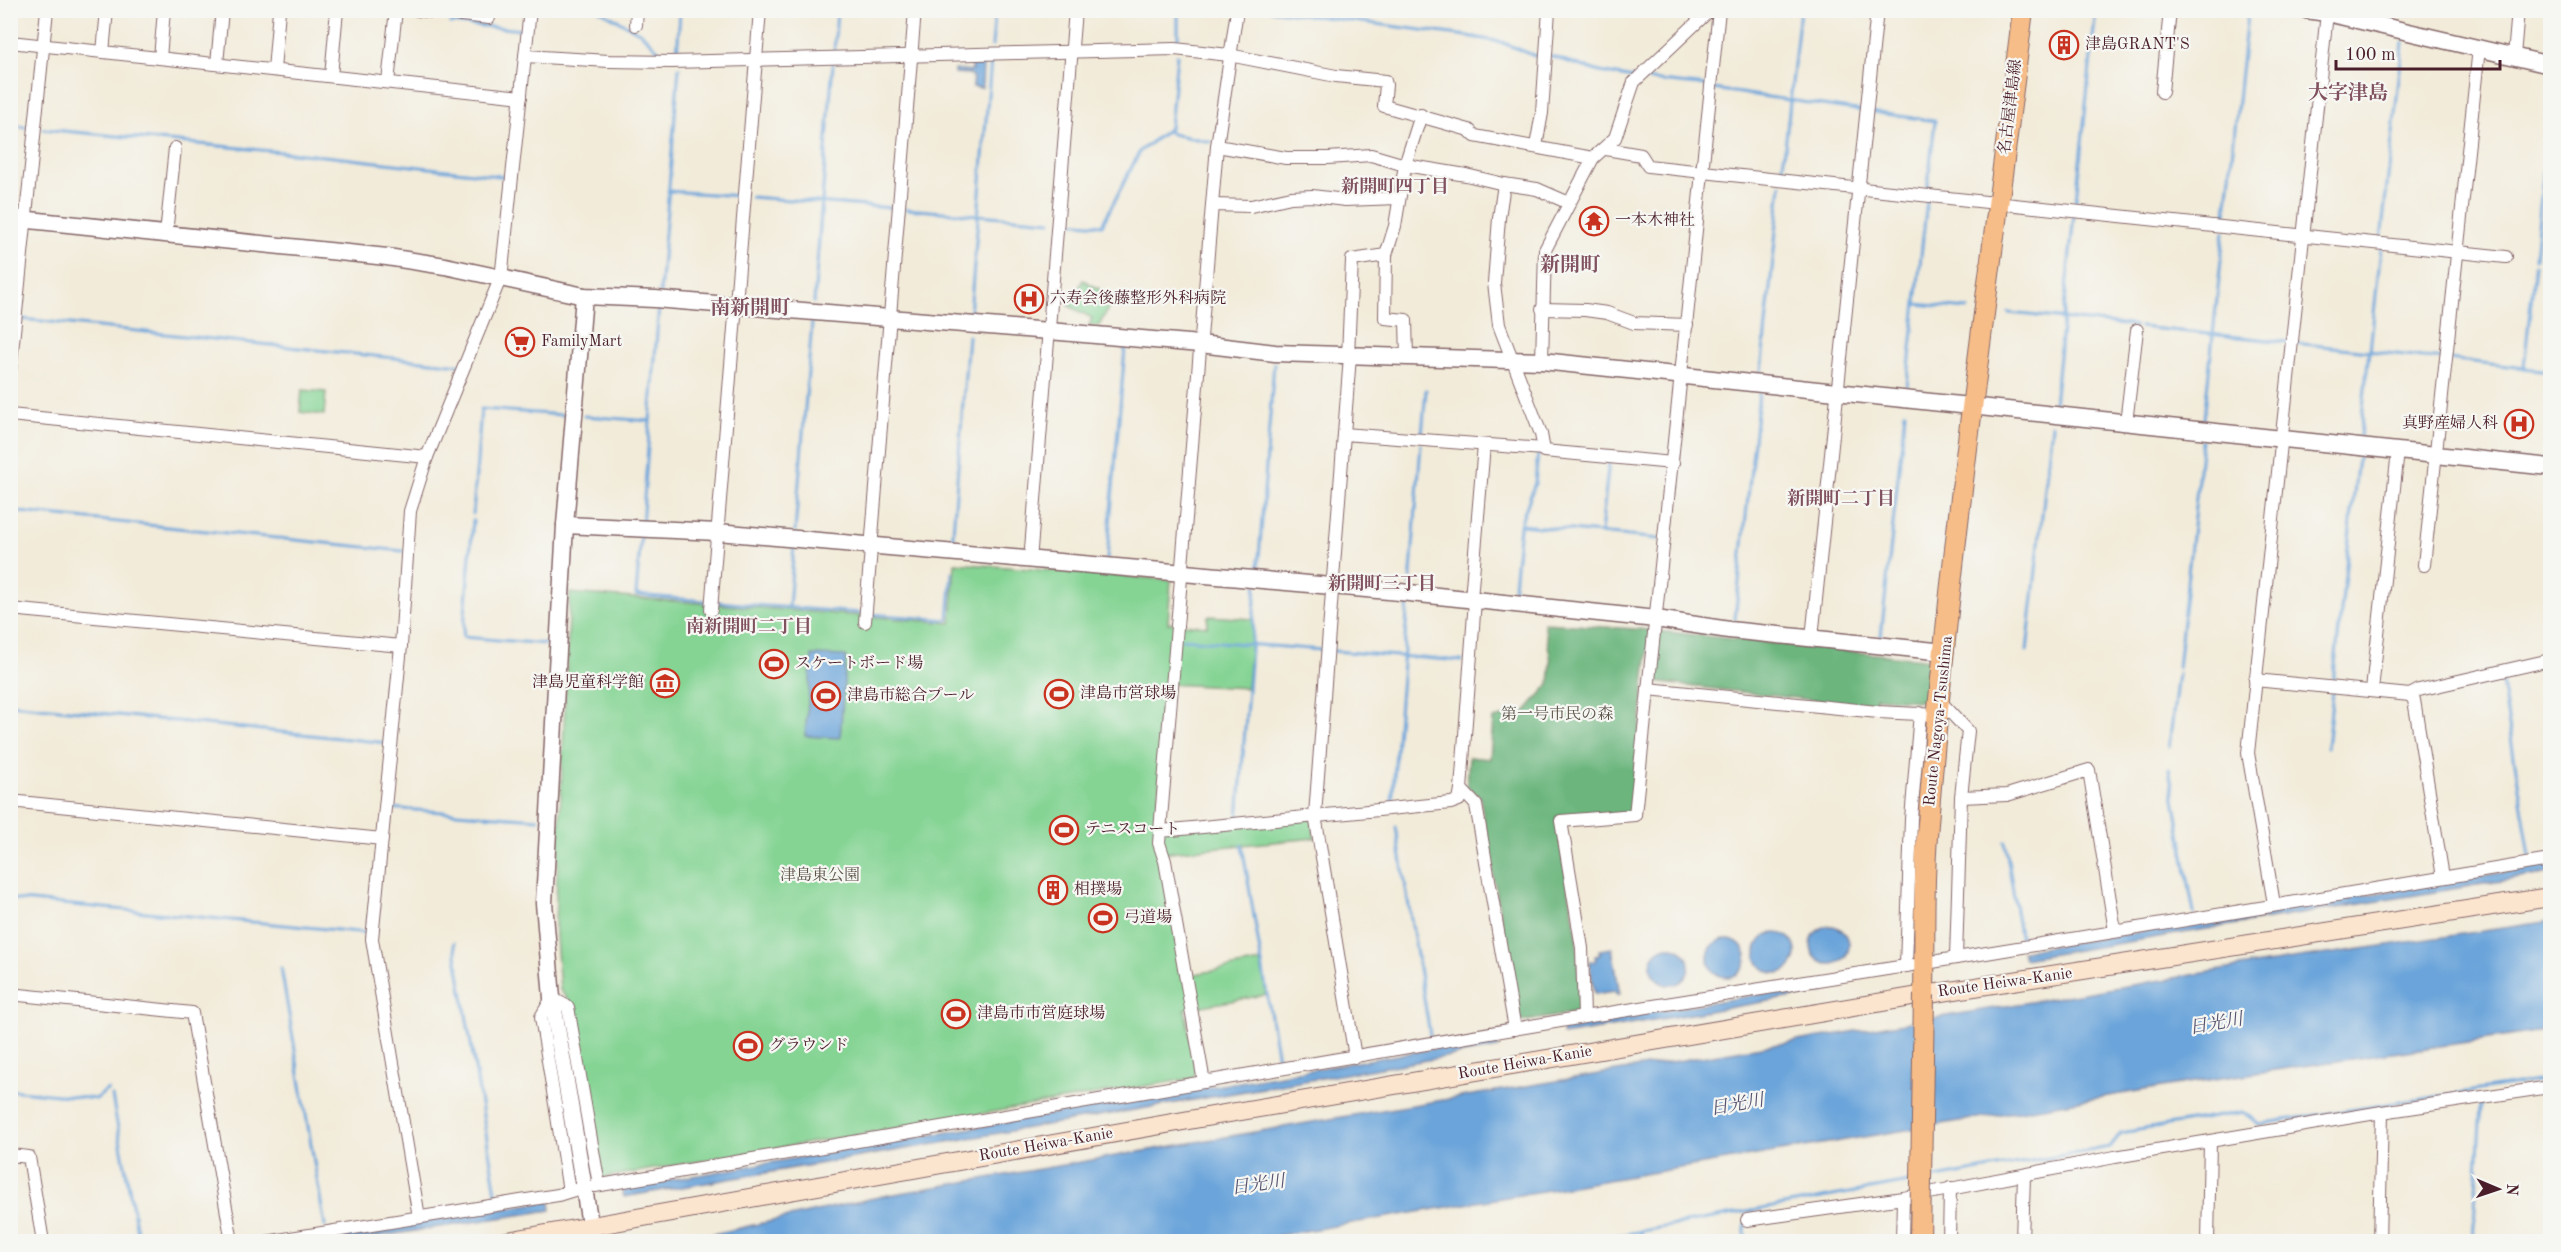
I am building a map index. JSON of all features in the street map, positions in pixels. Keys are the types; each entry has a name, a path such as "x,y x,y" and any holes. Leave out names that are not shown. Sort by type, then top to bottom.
{"main road":[{"name":"名古屋津島線","path":"1999,204 2024,10"},
{"name":"Route Nagoya-Tsushima","path":"1920,1242 1927,838 1933,710 1945,652 1972,406 1999,204"},
{"name":"Route Heiwa-Kanie","path":"502,1242 590,1224 1924,995 2550,897"}],"street":[{"path":"10,371 18,219 44,46 47,10"},
{"path":"103,52 107,10"},
{"path":"160,58 164,10"},
{"path":"217,64 222,10"},
{"path":"273,70 279,10"},
{"path":"331,76 337,10"},
{"path":"388,82 396,10"},
{"path":"417,10 489,18 490,10"},
{"path":"419,1217 372,939 401,646 410,511 428,457 501,279 530,10"},
{"path":"636,25 637,10"},
{"path":"711,610 760,10"},
{"path":"865,622 915,10"},
{"path":"1030,561 1075,10"},
{"path":"1204,1082 1165,861 1159,843 1217,146 1236,10"},
{"path":"1536,146 1542,113 1549,10"},
{"path":"1542,361 1545,250 1593,158 1606,149 1615,138 1637,78 1710,10"},
{"path":"1584,1017 1582,948 1561,821 1635,815 1719,10"},
{"path":"1812,638 1877,10"},
{"path":"2162,92 2170,10"},
{"path":"2306,10 2550,65"},
{"path":"2514,56 2518,10"},
{"path":"2274,904 2248,753 2326,13"},
{"path":"10,42 521,97"},
{"path":"2424,564 2479,48"},
{"path":"525,56 609,61 756,60 1166,49 1229,55 1335,76 1385,81 1384,106 1469,130 1475,136 1593,158"},
{"path":"1407,358 1406,320 1384,318 1386,255 1395,226 1405,165 1421,115"},
{"path":"1217,146 1286,158 1371,155 1405,165 1537,189 1569,203"},
{"path":"166,234 175,148"},
{"path":"1606,149 1641,155 1648,166 2506,257"},
{"path":"1504,184 1494,283 1499,325 1541,434 1544,449"},
{"path":"1212,205 1251,206 1291,197 1312,196 1345,200 1398,198"},
{"path":"18,219 387,257 584,296 1049,331 1275,353 1542,361 2550,467"},
{"path":"1354,1057 1315,815 1344,434 1352,260 1386,255"},
{"path":"584,296 565,525 544,903 552,998 590,1224"},
{"path":"1542,309 1607,313 1634,323 1687,325"},
{"path":"2127,423 2137,330"},
{"path":"10,415 428,457"},
{"path":"1344,434 1544,449 1544,451 1672,463"},
{"path":"1161,831 1451,803 1459,800 1484,445"},
{"path":"2372,690 2398,451"},
{"path":"565,525 718,531 1030,561 1333,586 1656,619 1729,630 1945,652"},
{"path":"10,609 401,646"},
{"path":"2255,680 2410,695 2419,690 2550,660"},
{"path":"1648,689 1878,712 1933,710 1968,731 1961,797 1956,958"},
{"path":"2410,695 2414,700 2443,877"},
{"path":"552,998 568,1007 597,1186 1584,1017 1909,965 1911,819 1933,710"},
{"path":"1961,797 2007,795 2089,770 2115,931"},
{"path":"1461,789 1476,805 1515,1029"},
{"path":"10,801 382,840"},
{"path":"1932,962 2550,860"},
{"path":"10,994 192,1013 232,1242"},
{"path":"266,1242 571,1190 541,1017 552,998"},
{"path":"1747,1220 1903,1198 2115,1157 2382,1112 2550,1087"},
{"path":"2379,1242 2382,1112"},
{"path":"2208,1242 2210,1142"},
{"path":"10,1155 29,1157 43,1242"},
{"path":"2022,1242 2024,1175"},
{"path":"1949,1242 1950,1188"},
{"path":"1902,1242 1903,1198"}],"green space":[{"path":"1083,280 1114,297 1099,326 1089,325 1092,318 1069,306"},
{"path":"302,390 326,392 324,415 300,412"},
{"name":"津島東公園","path":"955,563 1171,580 1168,623 1207,626 1208,616 1253,619 1247,688 1168,684 1156,826 1312,819 1315,838 1169,852 1160,857 1190,975 1261,962 1266,995 1185,1009 1196,1071 1193,1078 601,1178 573,1006 560,990 555,924 570,593 951,623"},
{"name":"第一号市民の森","path":"1544,623 1650,630 1631,811 1628,814 1556,817 1577,936 1580,1012 1521,1022 1518,1018 1480,797 1467,786 1469,757 1490,759 1493,719 1525,712 1549,684 1551,661"},
{"path":"1658,631 1932,660 1927,702 1876,697 1875,707 1653,682"}],"water":[{"path":"972,64 983,64 982,88 973,87 973,78 970,74 954,73 954,70 972,71"},
{"name":"津島市総合プール","path":"812,655 846,656 840,738 805,736"},
{"path":"2550,865 2550,873 2024,959 2022,951"},
{"name":"日光川","path":"2550,921 2550,1030 2174,1085 1245,1241 678,1242 883,1196 1371,1112 2246,966"},
{"path":"1830,926 1837,927 1843,932 1848,938 1848,952 1843,958 1837,963 1830,964 1823,963 1817,958 1812,952 1811,945 1812,938 1817,932 1823,927"},
{"path":"1776,933 1790,939 1796,953 1790,967 1776,973 1762,967 1756,953 1762,939"},
{"path":"1727,939 1741,944 1746,958 1741,972 1727,977 1713,972 1708,958 1713,944"},
{"path":"1670,947 1677,948 1683,953 1688,959 1688,973 1683,979 1677,984 1670,985 1663,984 1657,979 1652,973 1651,966 1652,959 1657,953 1663,948"},
{"path":"1612,948 1620,994 1616,994 1615,991 1595,994 1589,962 1596,961 1595,956 1600,955 1599,950"},
{"path":"1823,984 1825,992 1563,1035 1561,1027"},
{"path":"1496,1038 1498,1048 624,1197 622,1188"},
{"path":"550,1201 551,1210 349,1241 292,1242"}],"waterway":[{"path":"599,10 641,33 661,53"},
{"path":"677,56 680,10"},
{"path":"834,53 837,10"},
{"path":"992,46 995,10"},
{"path":"1178,10 1178,43"},
{"path":"1271,10 1467,36 1501,42 1535,56 1543,56"},
{"path":"1782,176 1800,10"},
{"path":"2075,209 2096,10"},
{"path":"2225,223 2247,16"},
{"path":"451,23 523,30"},
{"path":"2381,240 2403,42"},
{"path":"1066,222 1102,225 1140,151 1170,128 1177,55"},
{"path":"1550,56 1600,72 1633,78"},
{"path":"970,314 991,60"},
{"path":"814,302 833,63"},
{"path":"660,293 679,68"},
{"path":"1642,79 1707,86"},
{"path":"1713,89 1863,111"},
{"path":"2535,258 2550,102"},
{"path":"1871,112 1935,121 1927,192"},
{"path":"10,126 28,127"},
{"path":"43,129 334,157 508,177"},
{"path":"1168,130 1172,134 1211,142"},
{"path":"1761,372 1781,185"},
{"path":"668,191 740,196"},
{"path":"751,197 892,208"},
{"path":"1907,386 1927,200"},
{"path":"906,209 1051,221"},
{"path":"2054,404 2074,215"},
{"path":"2204,419 2224,232"},
{"path":"2370,351 2381,248"},
{"path":"2524,368 2535,264"},
{"path":"1916,304 1968,309"},
{"path":"642,524 659,306"},
{"path":"2009,313 2135,326"},
{"path":"22,319 460,365"},
{"path":"795,531 812,323"},
{"path":"2140,327 2288,342"},
{"path":"952,546 968,336"},
{"path":"2295,343 2442,359"},
{"path":"1107,559 1125,348"},
{"path":"2360,436 2369,351"},
{"path":"2448,359 2550,371"},
{"path":"1258,571 1274,363"},
{"path":"1422,434 1426,390"},
{"path":"1735,619 1759,394"},
{"path":"473,514 481,409 563,415"},
{"path":"1881,637 1905,412"},
{"path":"584,416 650,421"},
{"path":"2027,651 2052,425"},
{"path":"2178,668 2202,441"},
{"path":"1410,585 1421,444"},
{"path":"1513,597 1520,525 1535,483 1538,453"},
{"path":"2333,683 2358,457"},
{"path":"1601,532 1609,461"},
{"path":"10,511 403,551"},
{"path":"473,520 463,637 546,644"},
{"path":"1521,525 1659,539"},
{"path":"641,533 636,595 706,601"},
{"path":"789,607 794,545"},
{"path":"870,614 948,620 952,572"},
{"path":"1238,820 1256,586"},
{"path":"1392,803 1408,600"},
{"path":"717,602 861,613"},
{"path":"1182,639 1322,650"},
{"path":"1333,651 1462,661"},
{"path":"2169,747 2178,673"},
{"path":"2501,676 2530,856"},
{"path":"2327,748 2333,692"},
{"path":"11,704 388,743"},
{"path":"2169,769 2194,914"},
{"path":"389,808 538,819"},
{"path":"1396,827 1430,1035"},
{"path":"2005,841 2021,942"},
{"path":"1242,845 1279,1065"},
{"path":"10,899 369,933"},
{"path":"454,943 497,1199"},
{"path":"281,968 325,1226"},
{"path":"1930,1179 2110,1147 2121,1133 2243,1112 2259,1124 2550,1079"},
{"path":"10,1090 96,1099 108,1089"},
{"path":"112,1096 139,1242"},
{"path":"2473,1242 2481,1104"},
{"path":"1583,1242 1914,1181"},
{"path":"1745,1224 1745,1242"},
{"path":"1641,1232 1643,1242"}],"place":[{"name":"津島GRANT'S","path":"2064,45"},
{"name":"一本木神社","path":"1594,221"},
{"name":"六寿会後藤整形外科病院","path":"1029,299"},
{"name":"FamilyMart","path":"520,342"},
{"name":"真野産婦人科","path":"2519,424"},
{"name":"スケートボード場","path":"774,664"},
{"name":"津島児童科学館","path":"665,683"},
{"name":"津島市営球場","path":"1059,694"},
{"name":"津島市総合プール","path":"826,696"},
{"name":"テニスコート","path":"1064,830"},
{"name":"相撲場","path":"1053,890"},
{"name":"弓道場","path":"1103,918"},
{"name":"津島市市営庭球場","path":"956,1014"},
{"name":"グラウンド","path":"748,1046"}],"district":[{"name":"大字津島","path":"2348,94"},
{"name":"新開町四丁目","path":"1395,187"},
{"name":"新開町","path":"1570,266"},
{"name":"南新開町","path":"750,309"},
{"name":"新開町二丁目","path":"1841,499"},
{"name":"新開町三丁目","path":"1382,584"},
{"name":"南新開町二丁目","path":"749,627"}]}
